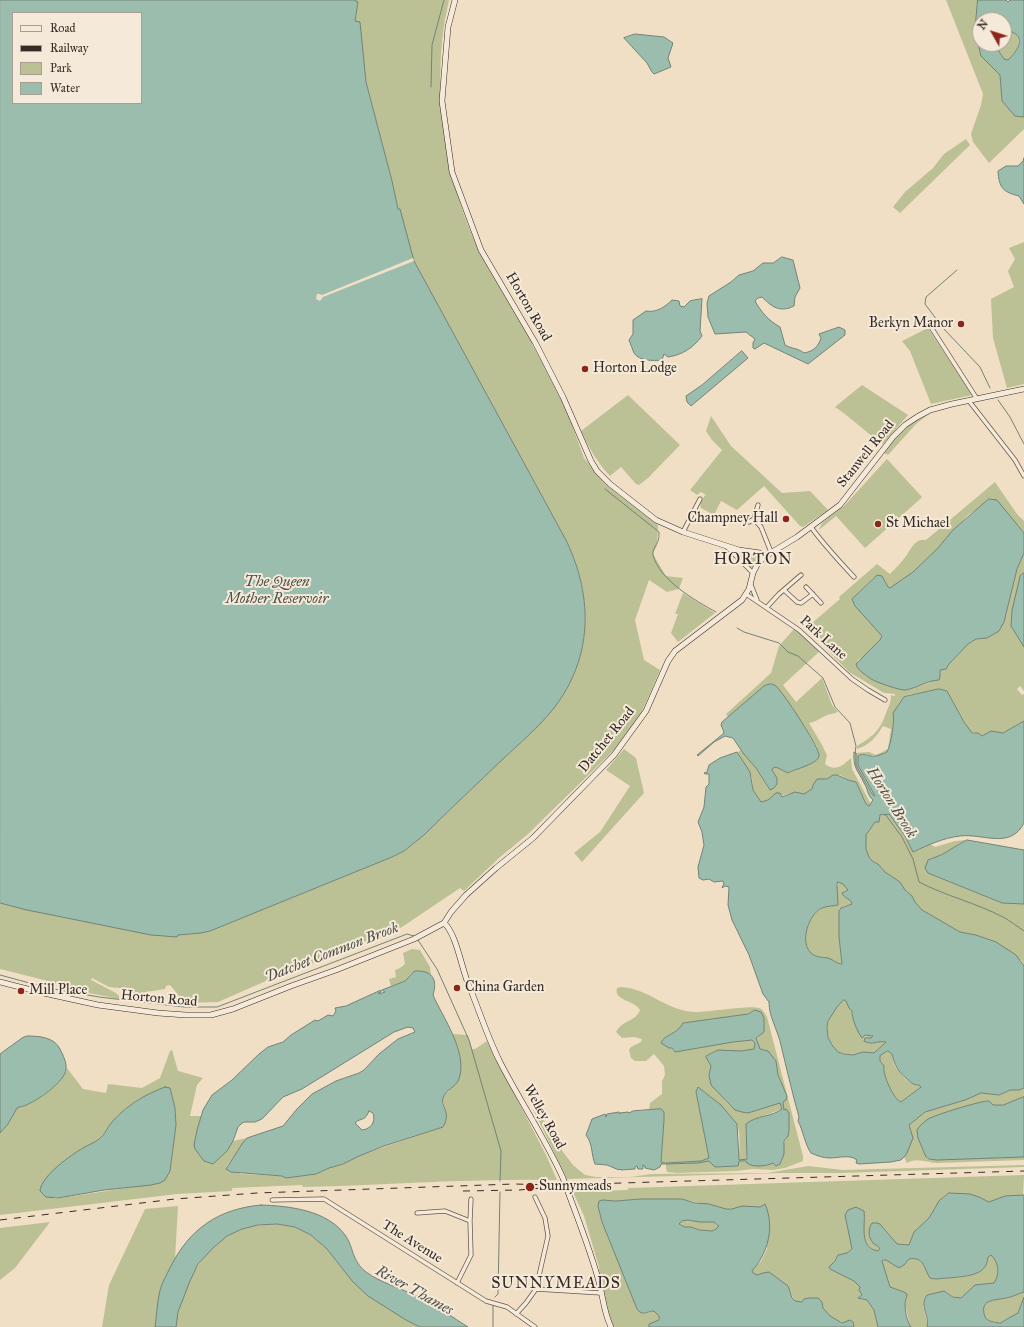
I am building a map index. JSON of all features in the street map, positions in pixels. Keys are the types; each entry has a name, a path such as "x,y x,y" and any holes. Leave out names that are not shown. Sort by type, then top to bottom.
{"street":[{"name":"Horton Road","path":"455,0 448,27 442,101 452,172 482,250 536,344 563,397 591,461 597,471 610,484 656,520 683,532 739,550 760,553 764,557"},
{"path":"930,324 977,399"},
{"name":"Stanwell Road","path":"764,557 810,527 840,505 893,438 917,417 928,411 1024,389"},
{"path":"969,401 1015,460 1024,476"},
{"path":"683,532 700,499"},
{"path":"749,522 754,519 758,504"},
{"path":"754,519 761,527 771,552"},
{"path":"810,527 832,554 854,577"},
{"name":"Horton Road","path":"727,546 753,573"},
{"name":"Datchet Road","path":"444,924 451,912 466,895 532,838 614,755 646,711 668,661 675,651 732,609 746,594 751,585 753,573 757,565 764,557"},
{"path":"767,608 801,575"},
{"path":"751,585 757,600"},
{"path":"806,586 821,603"},
{"path":"784,590 797,602 801,603 812,594"},
{"name":"Park Lane","path":"746,594 757,600 799,630 852,679 885,700"},
{"name":"Horton Road","path":"0,982 98,1005 158,1013 211,1015 233,1009 415,938 444,924"},
{"name":"Welley Road","path":"444,924 447,926 452,935 468,985 497,1055 522,1104 552,1154 563,1178 590,1253 607,1318 611,1327"},
{"path":"516,1314 536,1289 548,1236 545,1218 535,1197"},
{"name":"The Avenue","path":"272,1200 324,1199 486,1301 507,1307 535,1327"},
{"path":"457,1282 471,1255 471,1199"},
{"path":"417,1213 445,1211 470,1222"},
{"path":"536,1289 601,1293"}],"green space":[{"path":"356,0 449,0 442,42 440,69 441,97 443,126 448,154 462,209 484,260 532,338 532,344 567,411 584,458 605,484 658,525 657,545 653,554 666,576 683,578 679,589 667,592 649,580 635,620 644,660 660,670 640,716 615,749 528,834 499,858 464,891 460,888 386,936 275,977 218,1002 185,1003 170,985 166,986 165,989 133,994 130,989 109,987 92,978 91,980 116,993 119,996 119,999 64,988 48,981 0,969 0,903 132,931 163,935 194,934 210,931 404,851 424,835 524,740 560,699 572,679 580,657 584,635 585,612 582,589 576,565 567,542 414,261 398,209 366,82 355,22 358,2 356,2"},
{"path":"946,0 978,0 977,12 972,12 972,52 980,52 981,55 1000,75 1002,101 1015,116 1024,117 1024,129 989,163 973,142 971,134 981,105 983,94"},
{"path":"1012,32 1016,34 1018,38 1018,45 1013,55 1008,60 1004,59 999,52 1012,52"},
{"path":"966,139 970,145 900,213 893,207 905,192 933,168 944,154"},
{"path":"1024,242 1024,384 1007,388 993,338 991,299 1014,287 1008,271 1015,259 1009,248"},
{"path":"928,328 972,395 931,404 910,351 902,341"},
{"path":"862,385 908,415 883,444 835,407"},
{"path":"628,395 680,445 648,478 639,485 636,484 621,467 610,476 594,455 581,431"},
{"path":"929,413 916,424 888,455 884,453 893,440 904,430"},
{"path":"711,416 731,446 782,493 810,491 828,510 803,527 800,526 764,486 737,510 721,501 714,515 701,508 700,504 706,495 701,492 697,495 690,490 722,450 712,440 706,431"},
{"path":"887,459 922,497 865,548 836,516 819,530 822,523 844,506"},
{"path":"995,482 1017,514 1024,521 1024,533 1018,525 982,506 968,515 938,548 907,578 900,581 892,588 889,588 884,580 874,577 852,599 865,617 881,633 882,638 867,654 857,661 907,690 929,683 940,675 939,670 944,670 968,644 976,639 987,638 999,631 1004,622 1017,569 1024,553 1024,573 1022,574 1013,630 1024,647 1024,691 1020,686 1017,689 1022,695 1024,694 1024,721 1003,733 989,732 982,736 978,733 970,732 947,691 934,690 910,695 906,696 900,702 896,709 892,738 887,752 876,755 888,749 891,729 883,726 869,743 857,749 857,746 867,740 878,729 890,704 891,695 895,696 895,694 884,693 849,672 811,633 816,628 812,623 877,564 890,574 912,547 918,541 926,540"},
{"path":"737,553 756,556 757,561 753,567 750,568 737,555"},
{"path":"683,593 715,613 678,642 671,633 678,614 675,614"},
{"path":"795,628 820,651 783,685 796,702 822,678 832,705 838,712 809,723 827,755 825,764 832,768 836,768 842,766 851,758 852,769 871,804 869,806 866,804 856,782 848,780 840,775 833,775 827,779 817,779 812,789 804,794 795,793 781,796 775,795 768,800 761,802 753,790 752,778 738,752 741,750 756,768 768,788 772,789 777,783 777,778 772,770 773,768 776,767 788,773 808,765 817,747 776,686 764,686 728,717 726,714 771,673 779,646"},
{"path":"624,749 636,758 644,793 582,862 574,853 600,832 630,786 606,770"},
{"path":"869,752 876,755 860,754 866,780 876,796 874,796 856,765 856,753"},
{"path":"880,814 889,814 905,836 914,852 930,844 935,847 955,841 967,840 941,855 930,859 926,870 928,873 1001,903 1024,904 1024,966 1022,961 988,939 960,932 922,910 900,882 872,861 866,849 866,835 875,822 879,821"},
{"path":"839,882 848,890 844,891 844,897 850,899 852,904 844,906 839,910 839,937 842,964 812,954 809,952 805,943 806,932 817,912 824,907 836,906"},
{"path":"412,949 420,950 430,967 431,975 411,974 405,981 391,986 389,979 396,977 395,970 405,964 403,953"},
{"path":"617,988 631,988 640,991 676,1008 686,1011 702,1012 748,1007 755,1007 762,1010 767,1017 803,1156 803,1161 785,1168 773,1170 752,1169 737,1171 667,1172 665,1163 661,1163 664,1120 659,1110 649,1110 650,1103 662,1094 662,1081 665,1075 664,1066 654,1054 646,1061 635,1061 631,1058 629,1050 631,1047 641,1042 642,1039 634,1037 622,1038 616,1032 622,1025 636,1017 640,1010 634,1004 618,996","holes":["752,1011 759,1037 756,1038 760,1049 766,1050 776,1061 778,1075 787,1096 783,1102 788,1136 785,1142 780,1164 739,1161 738,1166 715,1167 709,1161 681,1164 666,1163 701,1161 709,1158 696,1092 698,1088 719,1104 737,1125 739,1137 739,1160 746,1160 746,1126 750,1121 782,1109 780,1103 750,1112 736,1110 730,1106 720,1094 709,1075 711,1066 706,1056 715,1051 741,1051 754,1049 755,1043 752,1040 675,1052 671,1048 667,1036 680,1029 683,1023 748,1014"]},
{"path":"844,1000 851,1009 864,1036 873,1036 868,1038 868,1043 882,1041 886,1042 874,1053 841,1053 833,1046 828,1032 829,1020 835,1009"},
{"path":"452,1034 468,1035 472,1049 475,1049 487,1041 546,1155 557,1180 494,1180 232,1188 232,1191 177,1194 0,1215 0,1133 8,1124 17,1108 25,1106 44,1095 61,1080 67,1068 83,1089 106,1093 108,1084 142,1088 160,1078 170,1051 172,1050 178,1071 203,1078 197,1085 190,1116 202,1116 195,1138 227,1151 233,1141 247,1138 226,1167 241,1174 282,1176 287,1178 316,1174 343,1164 358,1156 443,1127 445,1107 442,1098 449,1091 460,1057","holes":["165,1087 170,1088 175,1108 176,1125 170,1171 159,1183 54,1199 97,1140 102,1136 119,1114 143,1097"]},
{"path":"888,1051 892,1054 894,1064 901,1075 908,1081 921,1087 901,1102 895,1097 889,1086 884,1067 880,1061 880,1056"},
{"path":"1024,1088 1024,1097 1003,1105 993,1105 989,1101 982,1102 935,1117 920,1126 918,1138 927,1159 1024,1157 1024,1160 937,1163 915,1160 907,1163 904,1157 912,1136 909,1125 925,1112 965,1100 981,1093 999,1095 1010,1090 1019,1090"},
{"path":"533,1109 546,1123 563,1152 573,1165 585,1175 596,1177 631,1177 651,1174 767,1173 808,1166 843,1170 1024,1165 1024,1167 567,1179"},
{"path":"1024,1175 1023,1196 1005,1196 989,1202 979,1197 965,1194 945,1195 929,1218 914,1232 909,1245 897,1244 884,1228 869,1235 880,1249 878,1251 873,1249 866,1242 864,1232 865,1216 846,1215 847,1227 853,1247 847,1253 838,1255 830,1269 854,1281 860,1287 862,1295 859,1297 860,1299 867,1300 874,1310 878,1327 854,1327 853,1322 836,1320 830,1317 825,1310 819,1306 795,1301 788,1288 770,1274 764,1273 757,1275 753,1273 752,1271 761,1261 767,1249 764,1204 760,1207 726,1209 682,1199 641,1199 615,1201 603,1200 599,1201 598,1206 602,1222 637,1309 644,1314 654,1311 659,1316 658,1321 649,1324 649,1327 611,1327 601,1293 599,1267 584,1216 573,1192 627,1190 629,1188"},
{"path":"178,1206 175,1259 161,1286 155,1327 102,1327 109,1285 145,1209"},
{"path":"687,1219 700,1222 714,1222 719,1226 711,1231 685,1227 679,1223"},
{"path":"50,1222 15,1268 0,1280 0,1228"},
{"path":"277,1224 295,1227 311,1235 327,1249 341,1267 406,1320 420,1327 176,1327 182,1297 188,1283 205,1256 215,1245 227,1236 241,1229"},
{"path":"991,1255 996,1261 998,1269 994,1283 984,1284 968,1292 961,1298 942,1291 923,1306 927,1327 910,1326 905,1304 907,1297 904,1292 890,1287 882,1261 886,1260 901,1267 909,1259 916,1258 923,1265 927,1273 935,1279 976,1274 982,1270 988,1257"},
{"path":"1024,1292 1024,1297 1018,1313 1001,1323 985,1319 982,1309 984,1305 990,1301 1010,1297"}],"water":[{"name":"The Queen Mother Reservoir","path":"0,0 356,0 356,2 358,2 355,21 360,22 366,82 398,209 400,209 414,261 567,542 576,563 585,606 585,627 582,648 576,668 567,689 554,708 536,728 424,835 404,851 392,857 210,931 178,935 177,937 151,935 27,910 0,903"},
{"path":"978,0 1006,0 1008,2 1010,0 1024,0 1024,117 1015,116 1002,101 1000,75 981,56 980,52 999,52 1004,59 1008,60 1019,46 1019,38 1012,32 1012,12 977,12"},
{"path":"635,34 664,37 673,43 668,58 671,67 654,74 647,63 624,38"},
{"path":"1024,158 1024,204 1019,196 1009,193 1003,188 999,182 998,171 1006,166 1018,166"},
{"path":"782,257 793,260 800,288 795,297 794,306 784,309 776,308 762,297 755,301 766,316 780,327 785,345 804,353 815,348 821,338 819,334 839,327 845,330 845,335 808,364 764,343 755,349 753,348 755,339 746,332 715,334 708,317 707,303 709,296 739,275 753,271 763,263 773,263"},
{"path":"702,299 700,331 702,336 695,344 683,353 668,357 664,354 662,360 643,359 636,356 629,340 633,334 633,320 646,311 660,309 672,300 679,301 680,306 684,307 690,301"},
{"path":"742,351 748,358 691,406 687,402 686,396 702,385"},
{"path":"989,499 997,500 1024,533 1024,553 1017,569 1004,622 999,631 987,638 976,639 968,644 946,669 940,670 939,680 903,690 871,679 860,670 856,664 880,640 882,636 855,606 852,599 877,575 882,576 890,588 913,572 938,548 953,530"},
{"path":"1024,573 1024,647 1011,626 1012,610 1020,576"},
{"path":"773,684 780,690 793,708 814,743 819,756 818,759 811,764 788,773 776,767 773,768 772,770 777,778 777,784 770,790 756,768 733,738 725,736 714,742 698,756 697,755 723,734 724,732 721,725 722,722 764,686"},
{"path":"939,689 947,691 964,722 972,733 978,733 982,736 991,731 1003,733 1024,721 1024,823 1018,831 1011,836 1004,838 960,836 948,838 913,852 905,836 889,814 882,814 880,815 879,822 875,822 866,835 866,849 872,861 900,882 922,910 960,932 976,935 996,942 1016,955 1024,966 1024,1088 1019,1090 1010,1090 999,1095 981,1093 965,1100 925,1112 909,1125 913,1138 907,1153 901,1160 859,1164 856,1163 857,1160 851,1157 825,1158 811,1153 809,1150 798,1121 799,1117 780,1041 770,1012 769,1002 763,994 749,955 732,920 728,905 729,887 725,886 722,888 724,883 723,881 714,882 709,879 703,880 699,878 698,867 704,845 702,832 698,822 704,807 706,787 709,784 709,774 704,773 707,772 709,765 720,758 737,752 750,772 753,790 761,802 768,800 776,793 780,793 782,797 795,792 804,794 812,789 817,779 827,779 833,775 837,775 856,782 866,804 869,806 873,800 856,769 854,752 856,753 856,765 872,794 875,796 858,765 858,756 863,754 875,756 887,752 892,732 893,713 904,697","holes":["838,882 843,884 848,890 842,893 852,904 841,908 839,911 839,937 842,964 828,958 813,955 807,948 806,942 807,929 817,911 828,906 838,905","844,1000 846,1001 852,1011 855,1025 862,1038 865,1035 873,1036 871,1038 865,1038 864,1041 870,1043 886,1042 874,1053 863,1052 853,1055 838,1052 828,1037 827,1027 828,1021 837,1007","888,1051 892,1054 895,1065 900,1073 912,1083 921,1087 901,1102 898,1100 892,1092 887,1080 884,1066 880,1061 880,1056"]},
{"path":"967,840 1024,850 1024,904 1002,903 928,873 925,868 928,860 941,855"},
{"path":"415,971 426,972 432,977 435,984 433,995 453,1036 460,1058 461,1069 458,1082 444,1095 443,1098 446,1117 443,1127 384,1146 316,1174 286,1178 282,1176 231,1172 226,1169 247,1138 283,1126 312,1094 336,1081 364,1070 379,1054 398,1039 415,1032 413,1028 408,1027 394,1032 302,1089 283,1097 262,1119 255,1122 244,1122 238,1127 233,1141 227,1151 213,1164 204,1161 195,1149 194,1145 203,1110 212,1095 232,1080 268,1047 283,1042 291,1035 315,1020 318,1021 328,1015 333,1016 336,1011 335,1008 346,1006 381,990 381,992 378,993 379,994 385,992 382,990 405,981","holes":["369,1111 373,1113 374,1119 370,1127 362,1130 355,1123 364,1118"]},
{"path":"755,1010 761,1012 764,1018 764,1032 756,1038 760,1049 768,1051 776,1061 778,1075 787,1096 786,1100 783,1102 784,1110 786,1109 789,1113 789,1130 788,1136 784,1141 784,1154 780,1164 776,1166 773,1163 764,1166 756,1166 750,1165 746,1161 739,1161 738,1166 715,1167 709,1161 698,1163 666,1164 701,1161 709,1158 696,1092 698,1087 721,1105 737,1124 739,1160 747,1159 746,1124 755,1119 778,1112 782,1109 780,1103 748,1113 735,1110 711,1085 709,1075 711,1066 706,1056 718,1050 741,1051 754,1049 755,1043 752,1040 675,1052 672,1048 669,1048 661,1043 683,1023 748,1014"},
{"path":"27,1036 46,1038 54,1042 60,1049 66,1069 61,1080 50,1090 31,1103 17,1108 8,1124 0,1133 0,1054"},
{"path":"165,1087 170,1088 175,1108 176,1125 170,1171 165,1180 151,1185 104,1190 58,1198 46,1197 40,1191 45,1179 57,1166 101,1137 110,1124 124,1110 150,1093"},
{"path":"1024,1097 1024,1157 937,1160 926,1157 918,1138 917,1130 928,1119 949,1111 985,1101 989,1101 993,1105 1003,1105"},
{"path":"661,1109 664,1112 664,1120 661,1162 665,1164 661,1164 660,1167 654,1170 645,1168 643,1165 643,1169 638,1169 637,1166 635,1169 619,1170 607,1165 595,1164 590,1142 586,1135 592,1119 605,1114 606,1117 607,1114 619,1112 620,1114 633,1111"},
{"path":"949,1193 970,1194 989,1202 1005,1196 1024,1195 1024,1292 1012,1297 990,1301 984,1306 984,1311 987,1320 1001,1323 1018,1313 1024,1297 1024,1327 927,1327 928,1323 924,1303 927,1295 944,1291 953,1297 961,1298 975,1285 994,1283 998,1269 996,1261 991,1255 988,1257 987,1264 979,1272 968,1276 937,1279 930,1278 923,1264 918,1259 909,1259 899,1268 886,1260 883,1260 882,1261 890,1287 907,1294 905,1310 911,1327 878,1327 874,1310 867,1300 858,1298 862,1295 859,1290 860,1287 854,1281 830,1269 829,1267 838,1255 847,1253 852,1249 845,1215 848,1210 856,1207 864,1211 865,1240 872,1249 878,1251 880,1249 871,1241 869,1236 869,1230 872,1223 880,1224 897,1244 909,1245 914,1232 929,1218 939,1201"},
{"path":"641,1199 682,1199 726,1209 742,1206 760,1207 765,1204 768,1213 770,1231 766,1248 758,1264 752,1271 753,1273 757,1275 769,1272 788,1286 792,1298 795,1301 802,1302 804,1299 818,1298 822,1302 823,1308 830,1316 842,1323 850,1320 853,1322 854,1327 649,1327 649,1324 659,1320 659,1316 654,1311 641,1313 637,1309 602,1222 598,1206 599,1201","holes":["688,1220 714,1222 719,1226 712,1231 699,1230 679,1224 682,1221"]},
{"path":"261,1205 295,1208 318,1215 328,1220 345,1235 358,1263 371,1276 427,1301 468,1327 420,1327 406,1320 368,1296 353,1282 327,1249 311,1235 295,1227 277,1224 258,1225 242,1229 227,1236 198,1264 178,1312 176,1327 155,1327 162,1285 170,1268 186,1242 206,1223 218,1216 246,1207"}],"pier":[{"path":"413,258 414,261 323,297 320,301 316,299 317,294 322,295"}],"waterway":[{"name":"Horton Brook","path":"431,87 432,45 444,0"},
{"path":"957,270 926,297 925,304 943,328 980,367 990,388"},
{"path":"998,400 1010,417 1024,444"},
{"name":"Horton Brook","path":"605,489 659,532 653,555 657,564 670,581 689,596 716,612"},
{"name":"Horton Brook","path":"737,628 744,632 779,643 788,652 798,656 823,678 835,707 850,723 856,746 855,753"},
{"name":"Horton Brook","path":"885,814 902,837 913,859 919,882 993,912 1024,931"},
{"name":"Datchet Common Brook","path":"0,975 48,988 99,997 184,1007 217,1007 407,934 414,936"},
{"name":"Datchet Common Brook","path":"418,940 437,969 469,1040 501,1151 500,1181"},
{"name":"Datchet Common Brook","path":"495,1297 498,1294 500,1192"},
{"name":"Datchet Common Brook","path":"493,1305 493,1327"}],"railway":[{"path":"0,1220 175,1199 257,1193 514,1184 555,1185 1024,1171"},
{"path":"463,1191 542,1188"}],"place":[{"name":"Berkyn Manor","path":"961,324"},
{"name":"Horton Lodge","path":"585,369"},
{"name":"Champney Hall","path":"786,519"},
{"name":"St Michael","path":"878,524"},
{"name":"China Garden","path":"457,988"},
{"name":"Mill Place","path":"21,991"},
{"name":"Sunnymeads","path":"530,1187"}],"district":[{"name":"HORTON","path":"753,560"},
{"name":"SUNNYMEADS","path":"556,1284"}],"water label":[{"name":"River Thames","path":"414,1291"}]}
